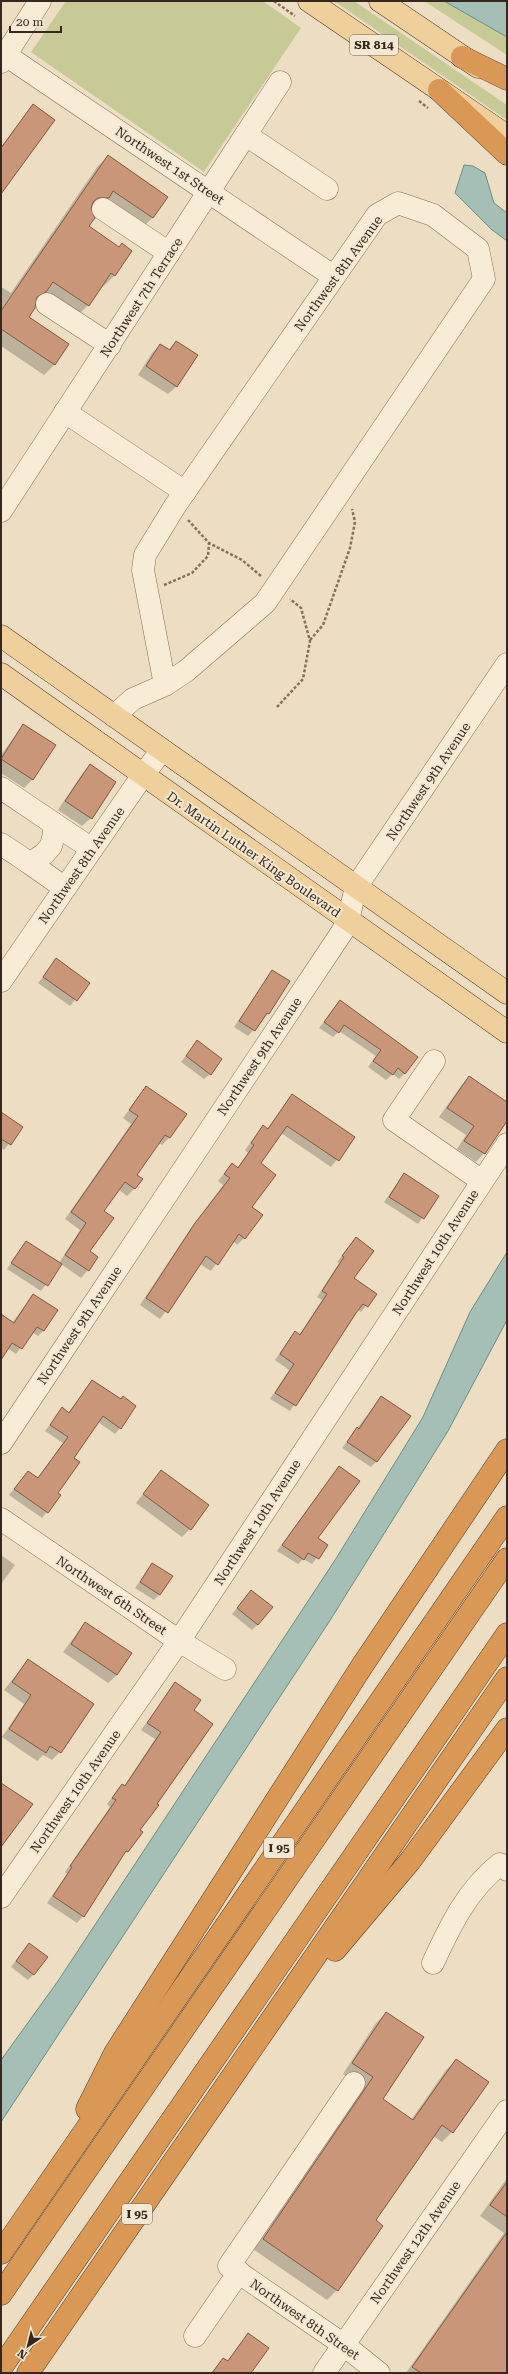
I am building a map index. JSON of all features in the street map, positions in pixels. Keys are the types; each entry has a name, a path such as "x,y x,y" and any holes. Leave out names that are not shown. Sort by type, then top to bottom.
{"highway":[{"path":"462,57 507,79"},
{"path":"439,90 507,154"},
{"path":"51,2180 115,2053 362,1666 507,1450"},
{"name":"I 95","path":"1,2253 507,1517"},
{"path":"1,2294 507,1560"},
{"path":"1,2368 507,1634"},
{"name":"I 95","path":"28,2373 507,1678"},
{"path":"247,2056 410,1861 507,1729"}],"main road":[{"name":"SR 814","path":"380,1 507,87"},
{"name":"SR 814","path":"304,10 439,90 507,136"},
{"path":"1,636 507,993"},
{"name":"Dr. Martin Luther King Boulevard","path":"1,674 507,1032"}],"street":[{"path":"2,56 40,1"},
{"name":"Northwest 1st Street","path":"2,56 209,191 333,276"},
{"name":"Northwest 7th Terrace","path":"1,512 280,82"},
{"path":"246,135 326,189"},
{"name":"Northwest 8th Avenue","path":"114,716 133,699 165,685 186,671 265,604 348,484 484,279 478,250 433,215 398,203 377,215 333,276 185,492 145,555 143,570 165,685"},
{"path":"103,209 169,253"},
{"path":"47,304 110,345"},
{"path":"65,412 185,492"},
{"name":"Northwest 9th Avenue","path":"1,1443 348,920 356,887 507,664"},
{"name":"Northwest 8th Avenue","path":"1,981 143,775 162,750"},
{"path":"1,788 92,849"},
{"path":"28,862 34,861 48,850 53,839 53,823"},
{"path":"1,844 65,888"},
{"path":"434,1060 394,1120 482,1181"},
{"name":"Northwest 10th Avenue","path":"1,1897 179,1641 507,1144"},
{"name":"Northwest 6th Street","path":"1,1519 179,1641 225,1669"},
{"path":"433,1963 445,1937 469,1893 483,1877 503,1867"},
{"path":"194,2336 234,2269 354,2083"},
{"name":"Northwest 12th Avenue","path":"324,2373 507,2111"},
{"name":"Northwest 8th Street","path":"234,2269 344,2345 379,2373"}],"path":[{"path":"274,1 304,10"},
{"path":"418,100 429,109"},
{"path":"310,641 323,624 350,548 355,522 348,484"},
{"path":"147,590 178,580 192,573 208,556 209,543"}],"green space":[{"path":"66,1 263,1 301,28 204,172 31,52"},
{"path":"334,1 354,1 507,105 507,120"},
{"path":"424,1 444,1 507,37 507,55"}],"water":[{"path":"444,1 507,1 507,37"},
{"path":"464,165 473,166 485,173 494,203 507,213 507,241 491,229 455,193"},
{"path":"507,1252 507,1320 448,1431 329,1622 1,2122 1,2060 58,1981 337,1557 423,1417 470,1312"}],"building":[{"path":"33,104 55,120 1,194 1,148"},
{"path":"108,155 168,197 153,218 113,191 109,198 98,198 93,202 91,209 95,218 89,226 119,247 122,243 132,251 115,276 111,273 89,306 53,282 46,292 37,297 35,308 29,317 69,344 55,365 1,329 1,311"},
{"path":"176,341 198,355 177,387 146,366 160,344 170,350"},
{"path":"23,724 56,745 33,780 1,759"},
{"path":"90,764 116,782 92,819 65,801"},
{"path":"56,958 90,983 77,1001 43,977"},
{"path":"272,970 290,981 269,1014 267,1013 255,1031 239,1021"},
{"path":"340,1000 418,1057 405,1074 398,1068 393,1075 373,1061 381,1050 344,1025 339,1033 324,1022"},
{"path":"197,1040 222,1059 211,1075 186,1056"},
{"path":"469,1076 507,1102 507,1121 485,1154 464,1141 474,1126 447,1108"},
{"path":"146,1086 187,1114 170,1138 165,1135 137,1175 143,1179 135,1189 125,1182 104,1211 114,1218 90,1251 98,1257 89,1271 65,1255 86,1223 71,1212 138,1116 129,1110"},
{"path":"292,1094 355,1137 339,1161 287,1126 261,1163 276,1175 252,1207 263,1215 245,1239 239,1234 218,1265 206,1256 168,1313 146,1298 195,1223 230,1178 224,1174 232,1163 238,1168 254,1145 251,1143 263,1125 268,1129"},
{"path":"1,1112 23,1127 11,1145 1,1139"},
{"path":"404,1173 439,1196 424,1219 389,1197"},
{"path":"356,1237 374,1251 354,1278 377,1294 368,1307 363,1304 356,1313 296,1406 275,1393 294,1364 280,1354 295,1331 300,1335 327,1294 322,1291 344,1257 342,1256"},
{"path":"26,1241 62,1264 48,1286 11,1263"},
{"path":"33,1294 58,1310 44,1331 37,1327 22,1349 12,1343 1,1360 1,1314 14,1323"},
{"path":"92,1380 121,1399 123,1396 136,1406 121,1429 103,1416 74,1458 80,1462 58,1493 61,1495 48,1513 14,1489 28,1471 38,1478 68,1437 50,1425 62,1407 69,1413"},
{"path":"381,1396 411,1416 377,1462 347,1442 357,1427 359,1429"},
{"path":"339,1466 360,1481 318,1538 328,1545 319,1559 308,1553 304,1560 282,1545"},
{"path":"161,1470 209,1505 191,1530 143,1494"},
{"path":"152,1563 173,1576 160,1595 140,1582"},
{"path":"251,1590 273,1607 258,1625 237,1608"},
{"path":"85,1622 132,1653 117,1675 71,1644"},
{"path":"28,1659 94,1704 61,1753 50,1746 46,1753 9,1729 31,1695 12,1682"},
{"path":"175,1682 201,1700 194,1710 213,1724 157,1804 159,1805 140,1830 143,1832 128,1852 126,1851 84,1917 53,1896 72,1867 70,1866 116,1800 112,1798 122,1784 125,1786 161,1732 147,1723"},
{"path":"1,1783 33,1804 1,1847"},
{"path":"29,1943 48,1957 34,1975 16,1961"},
{"path":"386,2012 424,2037 383,2099 413,2120 456,2059 489,2082 453,2133 442,2125 376,2220 383,2226 338,2291 263,2239 373,2077 352,2063"},
{"path":"507,2182 507,2217 490,2205"},
{"path":"507,2232 507,2373 421,2373 412,2367"},
{"path":"248,2333 269,2348 251,2373 212,2373 223,2358 228,2361"}]}
